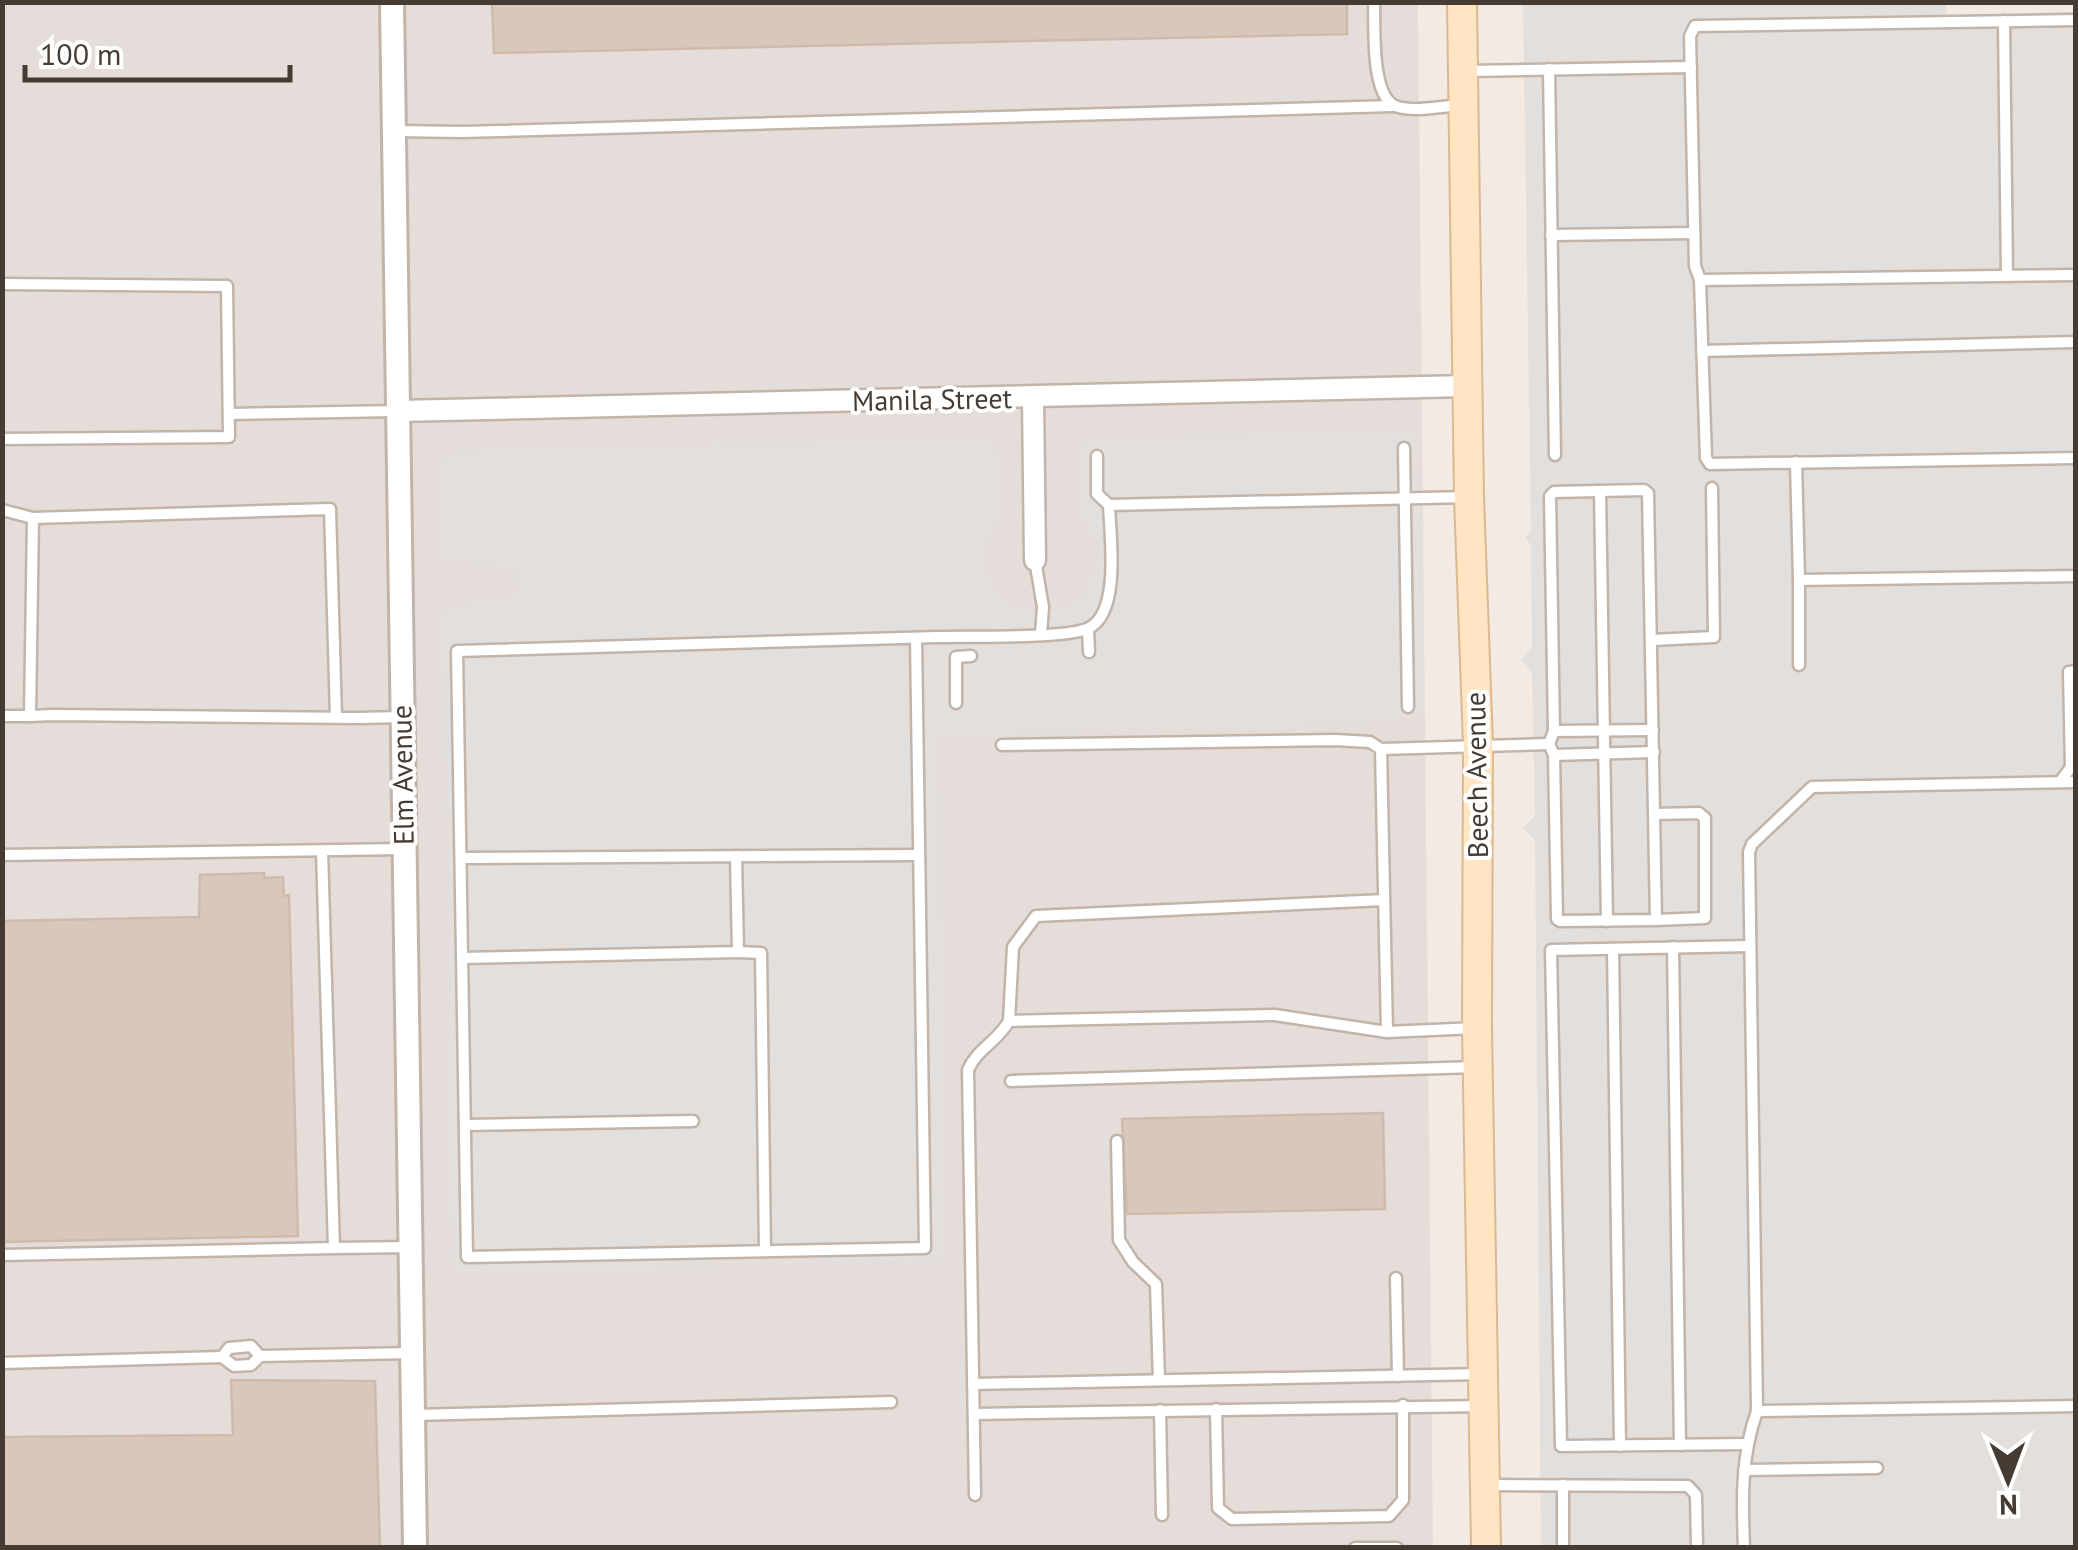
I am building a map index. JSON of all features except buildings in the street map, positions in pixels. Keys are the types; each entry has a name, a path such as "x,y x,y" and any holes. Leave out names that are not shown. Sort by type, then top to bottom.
{"main road":[{"name":"Beech Avenue","path":"1462,2 1469,497 1478,744 1477,1028 1486,1548"}],"street":[{"name":"Elm Avenue","path":"392,2 415,1548"},
{"name":"Manila Street","path":"398,411 1467,386"},
{"path":"1032,397 1035,560"}],"lane":[{"path":"1374,2 1378,84 1393,106"},
{"path":"2076,20 1695,26 1691,31 1695,266 1700,280 1707,462 2076,458"},
{"path":"2004,22 2007,276"},
{"path":"1463,71 1692,67"},
{"path":"1549,69 1555,455"},
{"path":"394,131 1464,105"},
{"path":"1551,236 1694,233"},
{"path":"1700,280 2076,274"},
{"path":"2,284 227,286 230,414 230,438 2,440"},
{"path":"1702,351 2076,342"},
{"path":"230,414 398,411"},
{"path":"1404,448 1408,707"},
{"path":"1097,456 1097,494 1110,506 1469,497"},
{"path":"1796,462 1799,666"},
{"path":"1652,640 1714,637 1712,488"},
{"path":"1600,491 1607,920"},
{"path":"1655,814 1698,813 1706,818 1707,915 1702,919 1656,920 1558,920 1552,749 1550,496 1554,492 1648,493 1656,920"},
{"path":"916,638 925,1248 468,1258 457,651 1041,634 1088,629 1098,620 1112,589 1110,506"},
{"path":"2,510 33,518 330,509 336,717"},
{"path":"30,716 33,518"},
{"path":"1035,560 1043,607 1041,634"},
{"path":"1798,580 2076,576"},
{"path":"1088,629 1089,652"},
{"path":"956,703 956,657 971,656"},
{"path":"2060,782 2070,767 2069,672 2076,672"},
{"path":"2,716 402,716"},
{"path":"1554,731 1653,730"},
{"path":"1002,745 1334,740 1370,742 1381,749 1478,744 1604,753 1654,752"},
{"path":"1381,749 1387,1032"},
{"path":"1744,1548 1744,1470 1757,1411 1749,852 1752,844 1812,787 2076,782"},
{"path":"2,855 403,849"},
{"path":"322,850 334,1248"},
{"path":"460,858 918,854"},
{"path":"736,856 738,952"},
{"path":"974,1495 968,1070 981,1049 1002,1034 1009,1022 1013,947 1036,916 1384,900"},
{"path":"1747,1444 1560,1446 1550,950 1750,946"},
{"path":"1672,947 1680,1445"},
{"path":"1614,949 1620,1446"},
{"path":"462,958 761,953 765,1251"},
{"path":"1009,1022 1275,1015 1387,1032 1477,1028"},
{"path":"1010,1081 1478,1067"},
{"path":"465,1125 693,1121"},
{"path":"1117,1141 1119,1240 1156,1284 1159,1380"},
{"path":"2,1255 412,1247"},
{"path":"1396,1278 1398,1376"},
{"path":"222,1357 229,1348 252,1346 260,1356"},
{"path":"2,1363 222,1357 234,1366 250,1365 260,1356 412,1353"},
{"path":"973,1384 1483,1374"},
{"path":"414,1415 891,1402"},
{"path":"1216,1409 1218,1508 1232,1519 1389,1516 1402,1500 1403,1406"},
{"path":"974,1414 1484,1406"},
{"path":"1757,1411 2076,1406"},
{"path":"1160,1410 1162,1515"},
{"path":"1744,1470 1877,1468"},
{"path":"1485,1485 1688,1486 1696,1496 1698,1548"},
{"path":"1562,1486 1564,1548"},
{"path":"1354,1548 1397,1548"}],"shaded area":[{"path":"1945,2 1947,15 2075,12 2075,1547 1541,1547 1535,840 1523,828 1535,816 1532,672 1521,660 1532,647 1531,545 1525,538 1531,532 1523,3"},
{"path":"3,3 1418,3 1433,1547 3,1548"},
{"path":"1403,432 1412,435 1417,443 1419,516 1425,522 1419,529 1421,667 1426,673 1421,679 1420,711 1389,721 937,734 945,1259 456,1274 451,1255 455,1251 454,1218 448,1209 452,1204 450,1016 445,1011 450,1005 448,815 441,809 447,802 443,610 519,596 516,566 438,558 443,552 442,470 448,455 485,452 492,446 498,452 711,447 716,441 722,446 935,442 941,436 946,442 985,442 996,453 997,518 985,543 985,571 991,587 1014,609 1046,615 1071,608 1085,597 1099,564 1098,544 1083,516 1082,448 1088,441"}]}
